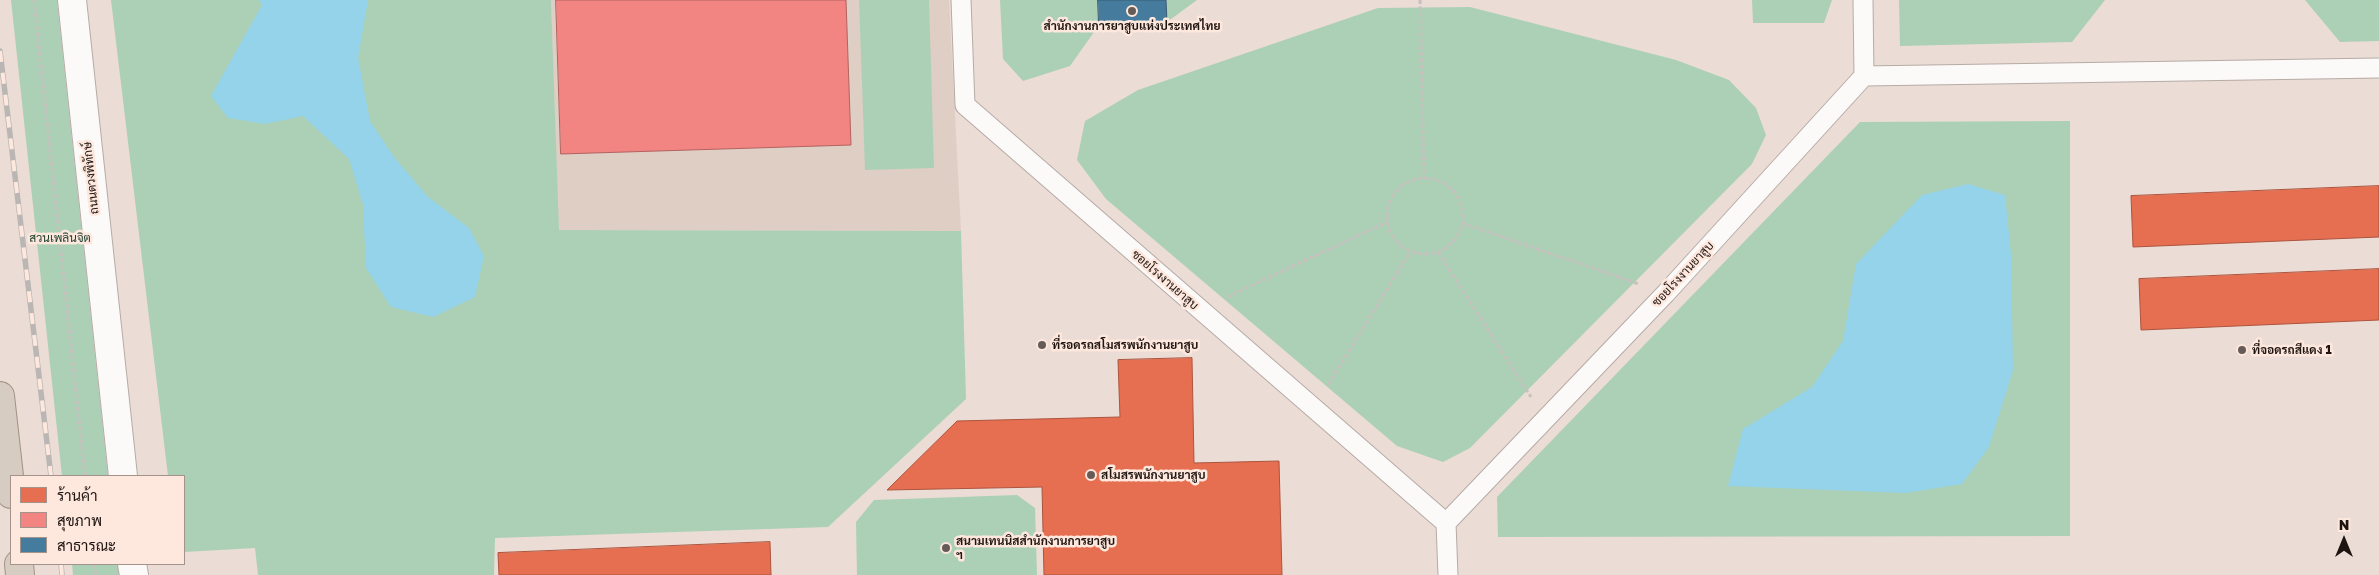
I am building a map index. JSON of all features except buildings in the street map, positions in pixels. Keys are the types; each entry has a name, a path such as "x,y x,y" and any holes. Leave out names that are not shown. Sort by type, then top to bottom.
{"highway":[{"path":"0,396 10,485"}],"street":[{"name":"ถนนดวงพิทักษ์","path":"72,0 123,475"}],"lane":[{"name":"ซอยโรงงานยาสูบ","path":"961,0 965,105 1446,523 1666,293 1864,76"},
{"path":"1863,0 1864,76 2379,68"},
{"path":"1446,523 1448,575"}],"path":[{"path":"34,0 85,475"},
{"path":"1420,0 1424,178"},
{"path":"1424,178 1437,180 1453,192 1462,210 1462,223 1458,235 1449,245 1438,252 1423,254 1410,252 1399,244 1391,234 1387,222 1387,209 1392,196 1412,180 1424,178"},
{"path":"1200,310 1387,222"},
{"path":"1462,223 1666,293"},
{"path":"1314,408 1410,252"},
{"path":"1438,252 1545,419"}],"shaded area":[{"path":"551,0 949,0 961,231 558,230"}],"green space":[{"name":"สวนเพลินจิต","path":"11,0 57,0 108,475 62,475"},
{"path":"111,0 551,0 559,230 961,231 966,399 828,527 495,538 494,575 258,575 255,548 185,552 185,475 168,475"},
{"path":"859,0 929,0 934,168 865,170"},
{"path":"1000,0 1098,0 1099,25 1070,66 1023,81 1003,59"},
{"path":"1166,0 1197,0 1167,22"},
{"path":"1752,0 1832,0 1824,23 1753,23"},
{"path":"1899,0 2105,0 2072,42 1900,46"},
{"path":"2305,0 2379,0 2379,41 2340,42"},
{"path":"1470,7 1676,60 1729,80 1756,108 1766,135 1752,164 1470,448 1443,462 1397,446 1106,199 1077,160 1085,121 1138,90 1378,8"},
{"path":"2070,121 2070,536 1498,537 1497,497 1860,122"},
{"name":"สนามเทนนิสสำนักงานการยาสูบ ฯ","path":"1017,495 1035,508 1037,575 857,575 856,522 874,500"},
{"path":"72,565 118,565 119,575 73,575"}],"water":[{"path":"259,0 368,0 358,58 370,121 394,157 428,197 469,228 484,256 475,297 433,317 391,307 366,268 363,204 349,159 303,116 265,124 228,118 211,96 262,5"},
{"path":"1968,184 2005,195 2011,255 2013,370 1989,447 1962,484 1906,493 1728,486 1743,429 1812,387 1843,341 1856,264 1922,195"}],"railway":[{"path":"0,51 51,475"},
{"path":"61,565 62,575"}],"place":[{"name":"สำนักงานการยาสูบแห่งประเทศไทย","path":"1132,11"},
{"name":"ที่รอดรถสโมสรพนักงานยาสูบ","path":"1042,345"},
{"name":"ที่จอดรถสีแดง 1","path":"2242,350"},
{"name":"สโมสรพนักงานยาสูบ","path":"1091,475"},
{"name":"สนามเทนนิสสำนักงานการยาสูบ ฯ","path":"946,548"}]}
